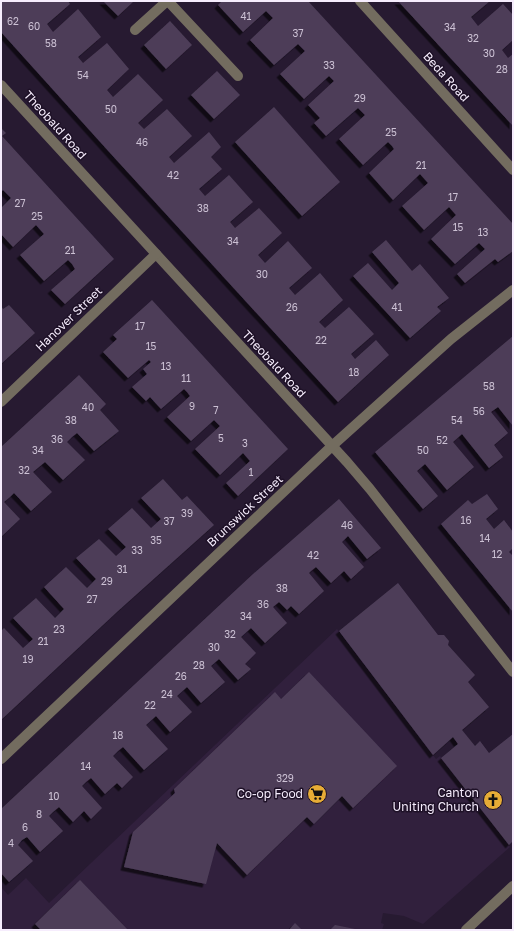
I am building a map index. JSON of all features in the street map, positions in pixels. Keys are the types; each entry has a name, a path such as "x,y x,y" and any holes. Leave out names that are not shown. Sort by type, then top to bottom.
{"street":[{"path":"135,30 168,1 238,76"},
{"name":"Beda Road","path":"360,1 513,170"},
{"name":"Theobald Road","path":"1,85 370,489 513,672"},
{"name":"Hanover Street","path":"1,402 156,254"},
{"name":"Brunswick Street","path":"1,759 332,446 451,339 513,290"},
{"path":"466,930 513,886"}],"shaded area":[{"path":"337,629 436,759 440,756 510,847 423,924 404,916 383,913 381,923 384,924 382,930 1,930 1,887 8,895 26,878 49,903"}],"building":[{"path":"1,1 68,1 70,4 47,24 53,32 78,9 101,37 78,57 83,63 107,43 129,69 107,90 113,97 138,74 163,100 138,123 144,129 167,109 192,136 169,157 174,163 209,132 221,147 211,157 222,169 199,189 205,196 229,175 253,202 230,222 235,228 259,208 282,233 258,255 265,263 288,241 312,268 289,288 295,295 320,273 343,300 319,322 325,328 349,307 374,334 351,354 355,359 376,340 389,355 338,402 1,32"},
{"path":"103,1 134,1 118,16"},
{"path":"222,1 308,1 513,224 513,251 498,262 495,259 465,283 457,274 485,249 479,243 455,264 431,239 456,215 449,207 424,230 402,206 428,183 420,174 393,200 369,173 394,149 392,146 388,142 363,165 339,139 365,115 358,108 326,136 314,123 320,118 308,105 334,81 329,76 304,99 280,74 305,51 298,44 274,65 250,40 273,18 266,11 243,32 218,5"},
{"path":"398,1 490,1 471,17 478,26 503,4 513,15 513,40 502,50 508,58 513,54 513,126"},
{"path":"170,21 192,45 166,69 144,45"},
{"path":"217,71 240,95 214,119 191,95"},
{"path":"274,107 340,182 302,216 235,142"},
{"path":"1,128 6,133 2,136 114,259 65,304 51,290 75,269 72,264 68,260 44,281 20,255 44,234 36,225 13,247 1,234 1,208 11,198 3,190 1,192"},
{"path":"386,240 412,271 420,264 449,298 437,307 441,311 410,338 353,276 368,263 392,290 399,283 372,252"},
{"path":"152,300 288,449 238,496 226,483 250,461 243,453 220,475 195,449 220,426 214,420 191,441 167,417 190,396 187,392 184,389 161,409 150,397 146,401 132,387 147,374 143,369 151,362 149,360 128,378 103,352 117,339 113,335"},
{"path":"9,305 35,333 1,364 1,306 3,309"},
{"path":"513,336 513,426 498,407 491,412 508,433 494,445 503,457 489,468 462,434 453,442 474,467 447,490 425,464 417,471 438,496 423,509 375,452"},
{"path":"79,375 106,404 100,410 119,431 94,451 77,433 72,437 67,442 85,460 63,480 45,462 33,472 52,492 31,511 14,493 4,502 20,519 1,537 1,447"},
{"path":"163,479 182,500 187,496 214,525 118,611 1,720 1,631 4,628 23,648 33,639 13,618 36,598 55,618 64,609 44,587 66,567 87,588 96,579 76,558 99,539 116,556 126,547 108,529 132,508 151,528 161,519 141,498"},
{"path":"487,494 498,509 486,519 494,529 504,520 513,532 513,548 509,552 513,556 513,612 441,524 468,500 472,504"},
{"path":"339,499 381,548 367,559 348,536 342,542 364,567 351,579 344,571 331,583 316,567 311,571 309,573 324,591 299,614 291,606 287,610 279,602 273,607 287,623 265,643 251,628 241,637 256,653 245,664 251,669 238,680 219,659 211,666 225,682 201,703 187,687 177,696 192,712 170,732 156,716 146,725 168,749 144,770 123,747 118,751 113,756 133,777 122,788 117,783 105,794 91,778 86,782 82,786 102,808 91,819 84,811 73,822 59,807 49,816 63,831 40,852 27,837 22,840 18,845 33,861 9,882 1,873 1,809 253,574"},
{"path":"398,583 438,635 444,635 449,641 448,645 475,675 468,682 489,707 462,730 475,746 480,741 489,753 513,734 513,841 509,845 441,758 458,744 453,737 433,755 339,631"},
{"path":"309,672 397,766 353,808 342,796 314,824 307,817 247,875 217,843 206,884 124,867 133,832 175,793 174,789 275,692 281,699"},
{"path":"80,880 128,930 41,930 35,924"},
{"path":"295,923 302,930 289,930"},
{"path":"335,925 355,929 355,930 330,930"}],"place":[{"name":"Co-op Food","path":"317,794"},
{"name":"Canton Uniting Church","path":"493,800"}]}
